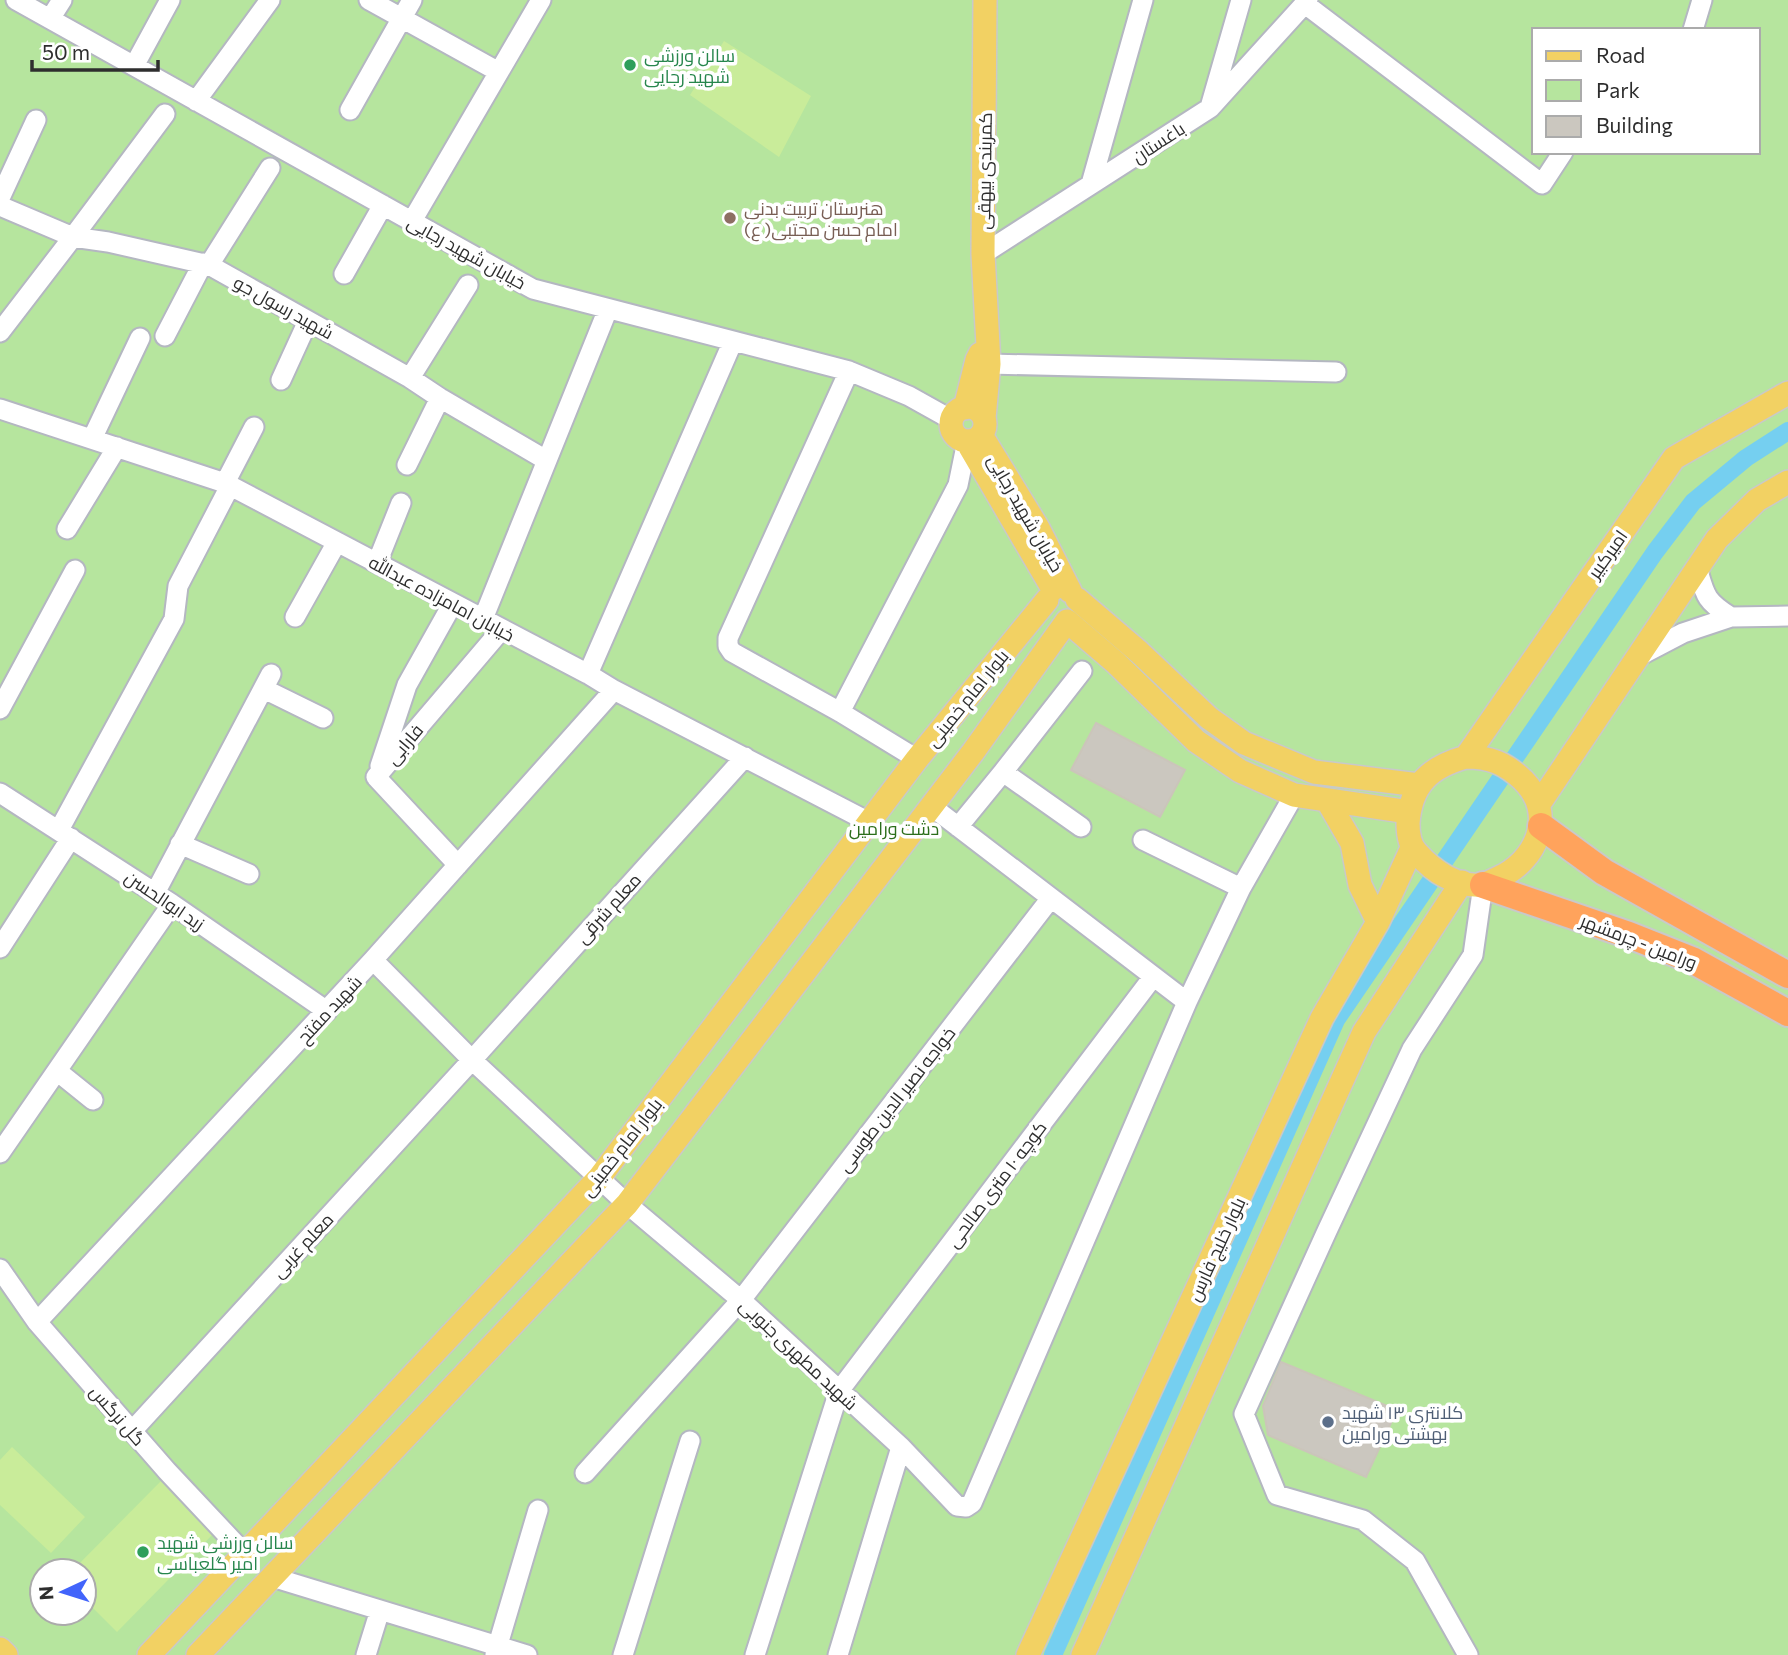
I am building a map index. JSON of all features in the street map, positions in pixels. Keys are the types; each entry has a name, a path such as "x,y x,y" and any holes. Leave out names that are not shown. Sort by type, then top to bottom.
{"highway":[{"name":"ورامین - چرمشهر","path":"1540,815 1604,872 1788,975"},
{"name":"ورامین - چرمشهر","path":"1446,871 1629,934 1692,960 1788,1013"}],"main road":[{"name":"کمربندی بیهقی","path":"970,424 976,360 988,353 983,254 985,0"},
{"name":"امیرکبیر","path":"1466,757 1674,458 1788,393"},
{"name":"خیابان شهید رجایی","path":"970,424 1038,528 1062,595"},
{"path":"1540,815 1530,788 1509,769 1485,757 1466,757 1449,761 1432,771 1419,785 1409,812 1408,830 1446,871 1503,876 1518,866 1534,843 1540,815 1638,656 1717,539 1757,500 1788,482"},
{"path":"1409,812 1294,795 1240,771 1196,741 1116,663 1067,621 1057,621 1046,610 1062,595 1139,652 1209,719 1244,743 1314,772 1419,785"},
{"name":"بلوار امام خمینی","path":"149,1655 599,1178 917,759 1062,595"},
{"name":"بلوار امام خمینی","path":"198,1655 627,1204 973,752 1067,621"},
{"path":"1327,800 1352,843 1360,885 1378,922"},
{"path":"1083,1655 1364,1032 1446,871"},
{"name":"بلوار خلیج فارس","path":"1028,1655 1322,1018 1378,922 1446,871"},
{"path":"0,1649 6,1655"}],"street":[{"name":"خیابان شهید رجایی","path":"16,0 533,289 849,371 970,424"},
{"path":"50,19 62,0"},
{"path":"134,66 170,0"},
{"path":"196,101 270,0"},
{"path":"369,0 407,9 499,72"},
{"path":"412,221 541,0"},
{"path":"1091,184 1143,0"},
{"path":"1210,108 1241,0"},
{"path":"1694,28 1702,0"},
{"path":"1306,2 1542,184 1562,154"},
{"name":"باغستان","path":"983,254 1210,108 1306,2"},
{"path":"351,110 407,9"},
{"path":"0,332 164,114"},
{"path":"0,198 36,120"},
{"path":"165,336 206,264 270,168"},
{"path":"344,274 383,205"},
{"name":"شهید رسول جو","path":"0,206 73,237 206,264 410,378 546,460"},
{"path":"410,378 468,285"},
{"path":"483,619 608,309"},
{"path":"281,380 308,321"},
{"path":"92,439 140,338"},
{"path":"588,674 733,341"},
{"path":"988,353 1336,372"},
{"path":"849,371 727,638 727,646 732,652 840,712 917,759"},
{"path":"407,466 440,398"},
{"name":"خیابان امامزاده عبدالله","path":"0,409 228,484 614,690 869,822"},
{"path":"840,712 958,485 970,424"},
{"path":"0,948 65,834 174,619 178,586 254,427"},
{"path":"67,528 117,447"},
{"path":"377,564 401,503"},
{"path":"295,617 337,542"},
{"path":"1698,567 1706,595 1714,606 1731,617"},
{"path":"0,709 75,570"},
{"name":"فارابی","path":"376,777 407,685 453,603"},
{"path":"1638,656 1683,633 1731,617 1788,616"},
{"name":"فارابی","path":"376,777 502,629"},
{"path":"958,827 1082,671"},
{"path":"155,893 268,681 323,718"},
{"name":"شهید مفتح","path":"37,1322 327,1011 614,690"},
{"name":"معلم شرقی","path":"472,1060 745,757"},
{"path":"1003,772 1081,827"},
{"path":"376,777 458,865"},
{"name":"زید ابوالحسن","path":"0,793 172,904 327,1011"},
{"path":"931,807 1187,1002 1241,888 1294,795"},
{"path":"1143,840 1241,888"},
{"path":"180,844 249,874"},
{"path":"1446,871 1473,955 1412,1049 1244,1414 1277,1494 1363,1520 1415,1561 1468,1655"},
{"name":"خواجه نصیر الدین طوسی","path":"585,1472 741,1300 1051,898"},
{"path":"0,1153 172,904"},
{"name":"شهید مطهری جنوبی","path":"373,960 472,1060 627,1204 741,1300 901,1447 957,1506 966,1507 972,1503 1187,1002"},
{"name":"کوچه ۱۰ متری صالحی","path":"755,1655 839,1391 1153,977"},
{"name":"معلم غربی","path":"132,1431 472,1060"},
{"path":"57,1071 93,1100"},
{"name":"گل نرگس","path":"0,1269 37,1322 167,1471 245,1554"},
{"path":"623,1655 690,1441"},
{"path":"838,1655 901,1447"},
{"path":"497,1651 538,1510"},
{"path":"272,1577 380,1610 497,1651 527,1655"},
{"path":"366,1655 380,1610"}],"green space":[{"name":"دشت ورامین","path":"0,0 1788,0 1788,1655 0,1655"},
{"path":"724,41 811,96 779,157 690,95"},
{"path":"12,1447 85,1517 51,1553 0,1505 0,1460"},
{"name":"سالن ورزشی شهید امیر گلعباسی","path":"161,1481 214,1533 117,1632 98,1613 98,1557 86,1557"}],"building":[{"path":"1096,723 1185,770 1160,817 1071,770"},
{"name":"کلانتری ۱۳ شهید بهشتی ورامین","path":"1281,1362 1397,1410 1366,1477 1268,1435 1263,1406"}],"waterway":[{"path":"1053,1655 1336,1020 1655,552 1693,502 1746,458 1788,431"}],"place":[{"name":"سالن ورزشی شهید رجایی","path":"630,65"},
{"name":"هنرستان تربیت بدنی امام حسن مجتبی( ع)","path":"730,218"},
{"name":"کلانتری ۱۳ شهید بهشتی ورامین","path":"1328,1422"},
{"name":"سالن ورزشی شهید امیر گلعباسی","path":"143,1552"}]}
